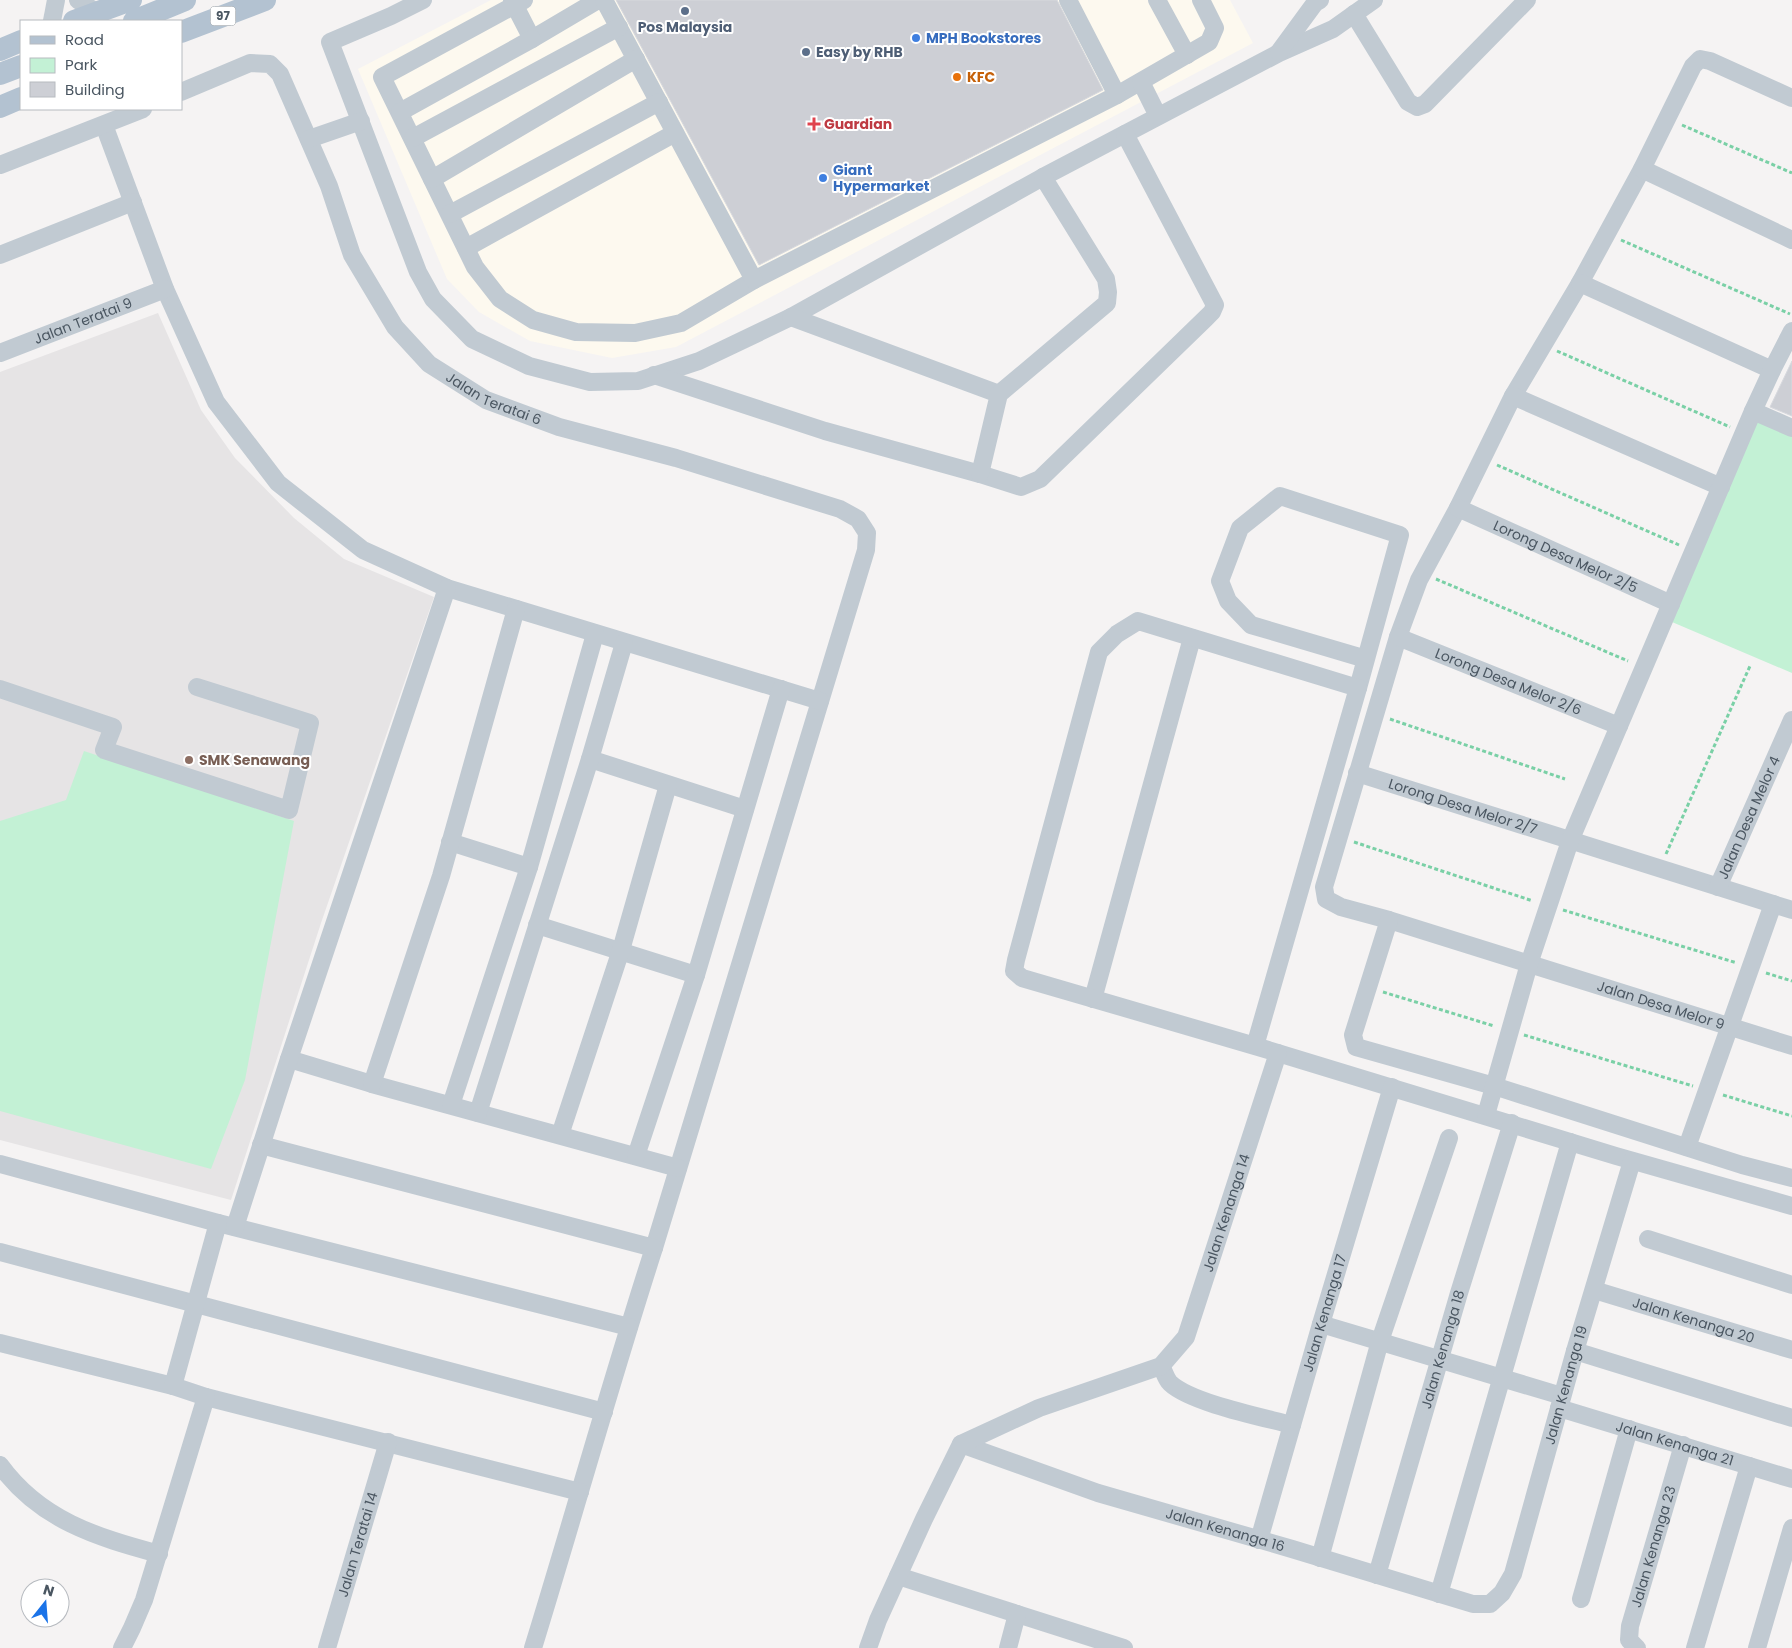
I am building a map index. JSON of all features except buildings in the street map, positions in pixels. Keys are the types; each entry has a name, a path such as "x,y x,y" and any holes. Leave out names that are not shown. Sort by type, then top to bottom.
{"main road":[{"path":"77,20 131,0"},
{"path":"136,20 185,0"},
{"name":"97","path":"182,32 265,0"},
{"path":"0,50 20,41"},
{"path":"0,74 20,66"},
{"path":"0,107 20,98"}],"street":[{"path":"52,20 56,0"},
{"path":"78,0 97,13"},
{"path":"423,0 330,42 418,272 433,300 472,339 528,366 590,382 638,381 699,361 791,317 1043,177 1279,53 1332,29 1374,0"},
{"path":"400,112 598,0"},
{"path":"604,0 754,280"},
{"path":"1068,0 1117,95"},
{"path":"1157,0 1187,54"},
{"path":"532,39 517,2 382,77 475,267 500,299 532,320 576,332 635,334 681,323 754,280 1117,95 1209,42 1215,28 1201,0"},
{"path":"1354,14 1408,102 1417,107 1425,104 1527,0"},
{"path":"1279,53 1316,1 1332,29"},
{"path":"413,138 619,27"},
{"path":"1357,773 1398,638 1422,573 1458,508 1513,396 1580,283 1642,169 1693,66 1700,59 1710,61 1792,98"},
{"path":"432,179 636,60"},
{"name":"Jalan Teratai 6","path":"182,92 250,63 270,64 280,74 328,186 352,255 395,327 429,364 486,400 559,427 676,458 840,509 858,519 868,533 866,550 820,701"},
{"path":"1141,82 1158,116"},
{"path":"450,214 659,102"},
{"path":"0,165 140,110"},
{"path":"309,139 360,121"},
{"path":"104,125 165,289 216,402 278,483 363,550 447,588 820,701 533,1648"},
{"path":"466,248 675,133"},
{"path":"654,375 825,431 1021,487 1040,479 1206,318 1215,305 1126,134"},
{"path":"1642,169 1792,240"},
{"path":"980,474 1000,394 1107,303 1106,279 1043,177"},
{"path":"0,255 133,202"},
{"path":"1580,283 1772,370"},
{"name":"Jalan Teratai 9","path":"0,353 165,289"},
{"path":"791,317 1000,394"},
{"path":"1486,1115 1529,964 1570,841 1753,411 1792,331"},
{"path":"1513,396 1721,487"},
{"path":"1753,411 1792,428"},
{"path":"1255,1046 1358,688 1366,659 1400,535 1280,496 1240,528 1220,580 1228,601 1251,625 1366,659"},
{"name":"Lorong Desa Melor 2/5","path":"1458,508 1671,604"},
{"path":"235,1227 289,1059 447,588"},
{"path":"372,1084 450,842 516,609"},
{"path":"1358,688 1138,621 1117,634 1100,652 1014,971 1022,978 1486,1115 1632,1161 1792,1206"},
{"path":"451,1105 529,867 595,634"},
{"path":"1093,999 1192,638"},
{"name":"Lorong Desa Melor 2/6","path":"1398,638 1619,726"},
{"path":"478,1113 590,759 624,643"},
{"path":"0,689 113,726 104,750 289,810 310,724 197,687"},
{"path":"636,1156 696,975 781,689"},
{"name":"Jalan Desa Melor 4","path":"1718,887 1792,720"},
{"path":"590,759 746,809"},
{"name":"Lorong Desa Melor 2/7","path":"1357,773 1792,910"},
{"name":"Jalan Desa Melor 9","path":"1357,773 1324,887 1326,899 1341,907 1389,920 1792,1046"},
{"path":"560,1135 621,950 668,785"},
{"path":"450,842 529,867"},
{"path":"1686,1147 1773,904"},
{"path":"1389,920 1354,1035 1356,1048 1494,1086 1742,1165 1792,1178"},
{"path":"537,925 696,975"},
{"name":"Jalan Kenanga 14","path":"1161,1366 1186,1338 1278,1053"},
{"path":"289,1059 372,1084 678,1168"},
{"name":"Jalan Kenanga 17","path":"1259,1540 1392,1087"},
{"name":"Jalan Kenanga 18","path":"1376,1575 1512,1124"},
{"path":"1320,1558 1380,1341 1449,1138"},
{"path":"1439,1594 1570,1142"},
{"path":"261,1145 654,1248"},
{"name":"Jalan Kenanga 19","path":"1490,1604 1502,1593 1513,1574 1560,1402 1632,1161"},
{"path":"0,1164 218,1223 629,1327"},
{"path":"173,1386 218,1223"},
{"path":"1648,1240 1792,1285"},
{"path":"0,1252 604,1412"},
{"name":"Jalan Kenanga 20","path":"1594,1290 1792,1350"},
{"name":"Jalan Kenanga 21","path":"1321,1324 1502,1378 1629,1429 1792,1479"},
{"path":"0,1343 580,1492"},
{"path":"1575,1351 1792,1418"},
{"path":"868,1648 924,1518 961,1444 1039,1408 1161,1366 1168,1382 1183,1392 1222,1406 1292,1425"},
{"path":"122,1648 144,1600 206,1397"},
{"path":"1581,1599 1629,1429"},
{"name":"Jalan Teratai 14","path":"327,1648 388,1442"},
{"name":"Jalan Kenanga 16","path":"961,1444 1098,1493 1473,1604 1490,1604"},
{"name":"Jalan Kenanga 23","path":"1637,1648 1629,1640 1630,1626 1683,1445"},
{"path":"1695,1648 1749,1466"},
{"path":"3,1475 43,1509 74,1526 114,1541 159,1554"},
{"path":"1757,1648 1792,1528"},
{"path":"898,1576 1017,1614 1085,1642 1124,1648"},
{"path":"1008,1648 1017,1614"}],"path":[{"path":"1668,118 1792,173"},
{"path":"1607,233 1792,315"},
{"path":"1544,345 1744,433"},
{"path":"1483,458 1694,551"},
{"path":"1422,573 1644,668"},
{"path":"1660,869 1750,666"},
{"path":"1375,714 1565,779"},
{"path":"1368,987 1792,1116"}],"shaded area":[{"path":"491,0 1230,0 1253,43 676,347 612,358 530,341 479,312 447,279 358,69"},
{"name":"SMK Senawang","path":"158,313 201,410 235,458 294,518 344,559 434,597 321,923 231,1200 0,1140 0,372"}],"green space":[{"path":"1756,416 1792,432 1792,673 1672,622"},
{"path":"84,751 294,821 245,1080 211,1169 0,1111 0,821 66,800"}],"place":[{"name":"Pos Malaysia","path":"685,11"},
{"name":"MPH Bookstores","path":"916,38"},
{"name":"Easy by RHB","path":"806,52"},
{"name":"KFC","path":"957,77"},
{"name":"Guardian","path":"814,124"},
{"name":"Giant Hypermarket","path":"823,178"},
{"name":"SMK Senawang","path":"189,760"}]}
